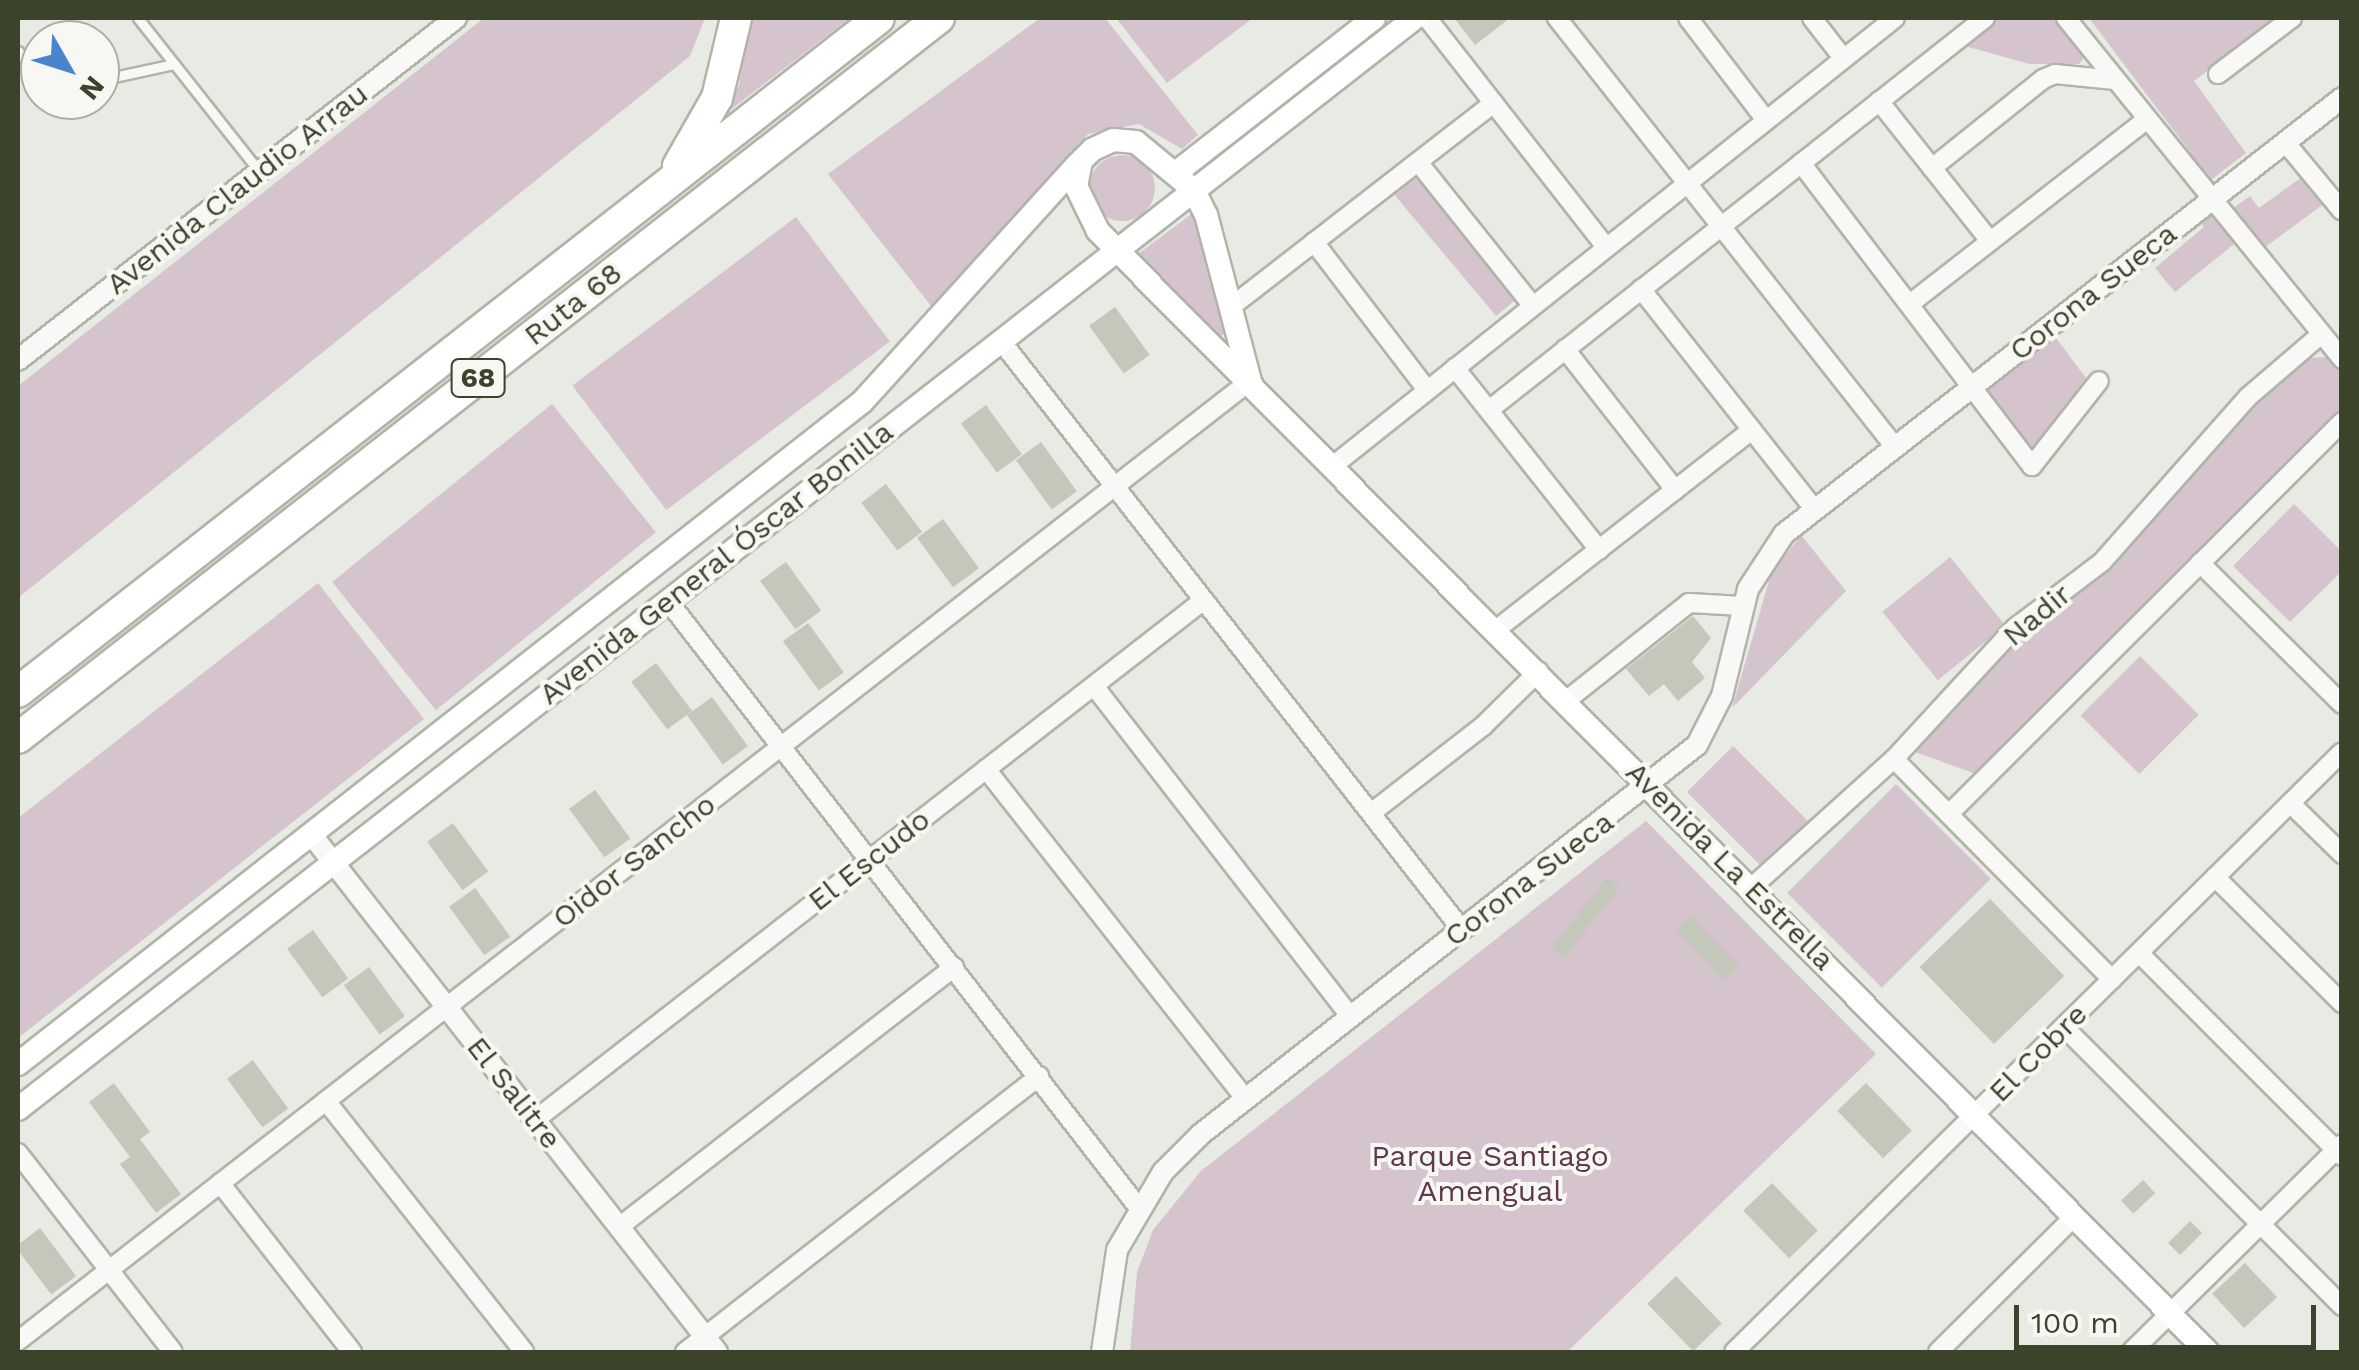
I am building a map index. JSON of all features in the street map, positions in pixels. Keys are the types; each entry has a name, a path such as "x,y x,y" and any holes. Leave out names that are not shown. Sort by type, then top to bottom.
{"highway":[{"path":"661,189 717,98 736,18"},
{"name":"Ruta 68","path":"18,692 879,18"},
{"name":"Ruta 68","path":"18,738 939,18"}],"main road":[{"path":"1177,172 1374,18"},
{"name":"Avenida General Óscar Bonilla","path":"18,1109 1414,18"},
{"path":"1081,161 1098,146 1122,140 1144,145 1194,190 1232,306 1250,381"},
{"name":"Avenida General Óscar Bonilla","path":"18,1064 862,402 1081,161"},
{"name":"Avenida La Estrella","path":"1081,161 1079,202 1116,250 1568,700 2208,1352"}],"street":[{"name":"Avenida Claudio Arrau","path":"18,360 456,18"},
{"path":"1427,18 1606,248"},
{"path":"1557,18 1895,446"},
{"path":"1688,18 1766,120"},
{"path":"1812,18 1843,58"},
{"path":"1334,465 1895,18"},
{"path":"1488,410 1985,18"},
{"path":"2066,18 2318,337 2342,359"},
{"path":"2218,74 2292,18"},
{"path":"1932,168 2055,74 2115,80"},
{"name":"Corona Sueca","path":"1102,1352 1112,1269 1138,1207 1183,1151 1650,786 1711,725 1742,606 1773,545 2342,98"},
{"path":"1879,101 1990,242"},
{"path":"1232,306 1494,103"},
{"path":"1911,302 2146,120"},
{"path":"2285,142 2342,211"},
{"path":"1418,162 1533,306"},
{"path":"1801,162 1974,384 2032,466 2099,381"},
{"path":"1314,242 1427,390"},
{"path":"1641,290 1814,510"},
{"name":"Nadir","path":"1752,888 1894,759 2016,628 2102,562 2248,397 2318,337"},
{"path":"1001,341 1462,930"},
{"path":"1565,350 1676,490"},
{"path":"1455,368 1599,550"},
{"name":"Oidor Sancho","path":"18,1341 1250,381"},
{"path":"1948,814 2342,422"},
{"path":"1497,629 1752,430"},
{"path":"2200,563 2342,704"},
{"path":"668,600 1138,1207"},
{"name":"El Escudo","path":"535,1120 1204,600"},
{"path":"1568,700 1688,603 1742,606"},
{"path":"1371,813 1483,726 1539,671"},
{"path":"1094,686 1352,1016"},
{"name":"El Cobre","path":"1734,1352 2342,752"},
{"path":"1894,759 2112,979"},
{"path":"986,770 1246,1099"},
{"path":"2290,802 2342,854"},
{"name":"El Salitre","path":"311,834 711,1345"},
{"path":"2215,877 2342,1003"},
{"path":"2130,1352 2339,1150 2139,952"},
{"path":"618,1227 954,968"},
{"path":"2064,1028 2342,1306"},
{"path":"685,1352 711,1345 1039,1076"},
{"path":"326,1101 524,1352"},
{"path":"18,1153 173,1352"},
{"path":"220,1183 352,1352"},
{"path":"1938,1352 2074,1216"}],"lane":[{"path":"138,18 259,171"},
{"path":"120,76 174,64"}],"green space":[{"path":"484,18 705,18 690,56 18,598 18,386"},
{"path":"750,18 850,18 725,114 739,85"},
{"path":"1040,18 1105,18 1198,135 1182,149 1139,124 1088,134 931,306 828,174"},
{"path":"1116,18 1253,18 1167,83"},
{"path":"1990,18 2061,18 2088,53 2079,64 2029,64 1958,44"},
{"path":"2089,18 2277,18 2194,81 2246,153 2211,180"},
{"path":"1122,155 1146,164 1155,188 1146,212 1122,221 1098,212 1089,188 1098,164"},
{"path":"1416,177 1518,298 1496,316 1395,195"},
{"path":"2302,177 2325,203 2264,248 2233,208 2250,196 2259,208"},
{"path":"2207,209 2234,244 2175,292 2155,268 2204,227 2196,217"},
{"path":"1194,212 1227,331 1218,339 1134,257"},
{"path":"796,217 890,342 666,510 572,386"},
{"path":"2053,334 2092,386 2033,458 1985,390"},
{"path":"2327,357 2341,366 2341,412 1976,774 1915,752 2019,636 2111,568 2246,414 2309,358"},
{"path":"552,404 656,532 436,710 332,582"},
{"path":"2294,504 2341,551 2342,571 2290,622 2233,566"},
{"path":"1801,535 1846,591 1732,708 1771,574"},
{"path":"1950,557 2005,625 1938,680 1882,612"},
{"path":"318,583 424,719 18,1038 18,818"},
{"path":"2140,656 2199,715 2139,774 2081,715"},
{"path":"1733,746 1811,824 1765,870 1687,792"},
{"path":"1896,784 1991,879 1882,988 1787,893"},
{"name":"Parque Santiago Amengual","path":"1646,821 1876,1054 1567,1352 1130,1352 1137,1272 1153,1230 1201,1171"}],"building":[{"path":"1454,18 1510,18 1475,45"},
{"path":"1115,307 1150,355 1124,374 1089,326"},
{"path":"986,405 1022,454 997,473 961,423"},
{"path":"1041,442 1077,491 1052,510 1016,460"},
{"path":"886,484 922,532 897,551 861,503"},
{"path":"943,519 979,568 953,587 917,538"},
{"path":"786,562 821,611 795,629 760,581"},
{"path":"1693,616 1711,638 1692,662 1705,678 1678,701 1664,684 1649,696 1626,669"},
{"path":"808,623 844,672 819,691 783,641"},
{"path":"656,663 692,711 667,730 631,682"},
{"path":"712,697 748,746 723,765 687,715"},
{"path":"595,790 630,839 604,857 569,809"},
{"path":"453,823 488,872 462,890 427,842"},
{"path":"1607,877 1620,887 1564,958 1552,948"},
{"path":"475,888 510,937 484,955 449,907"},
{"path":"1990,899 2064,976 1994,1044 1920,967"},
{"path":"1691,916 1739,966 1724,980 1676,931"},
{"path":"313,930 348,979 322,997 287,949"},
{"path":"369,967 405,1016 380,1035 344,985"},
{"path":"253,1060 288,1109 262,1127 227,1079"},
{"path":"114,1083 150,1132 140,1139 181,1194 156,1213 120,1164 130,1157 89,1102"},
{"path":"1866,1083 1912,1130 1883,1158 1837,1111"},
{"path":"2143,1180 2155,1193 2133,1214 2121,1200"},
{"path":"1772,1183 1818,1230 1789,1258 1743,1211"},
{"path":"2190,1221 2202,1233 2180,1255 2168,1243"},
{"path":"40,1228 76,1276 51,1295 18,1250 18,1245"},
{"path":"2245,1263 2277,1297 2244,1328 2212,1294"},
{"path":"1676,1276 1722,1323 1693,1351 1647,1304"}]}
